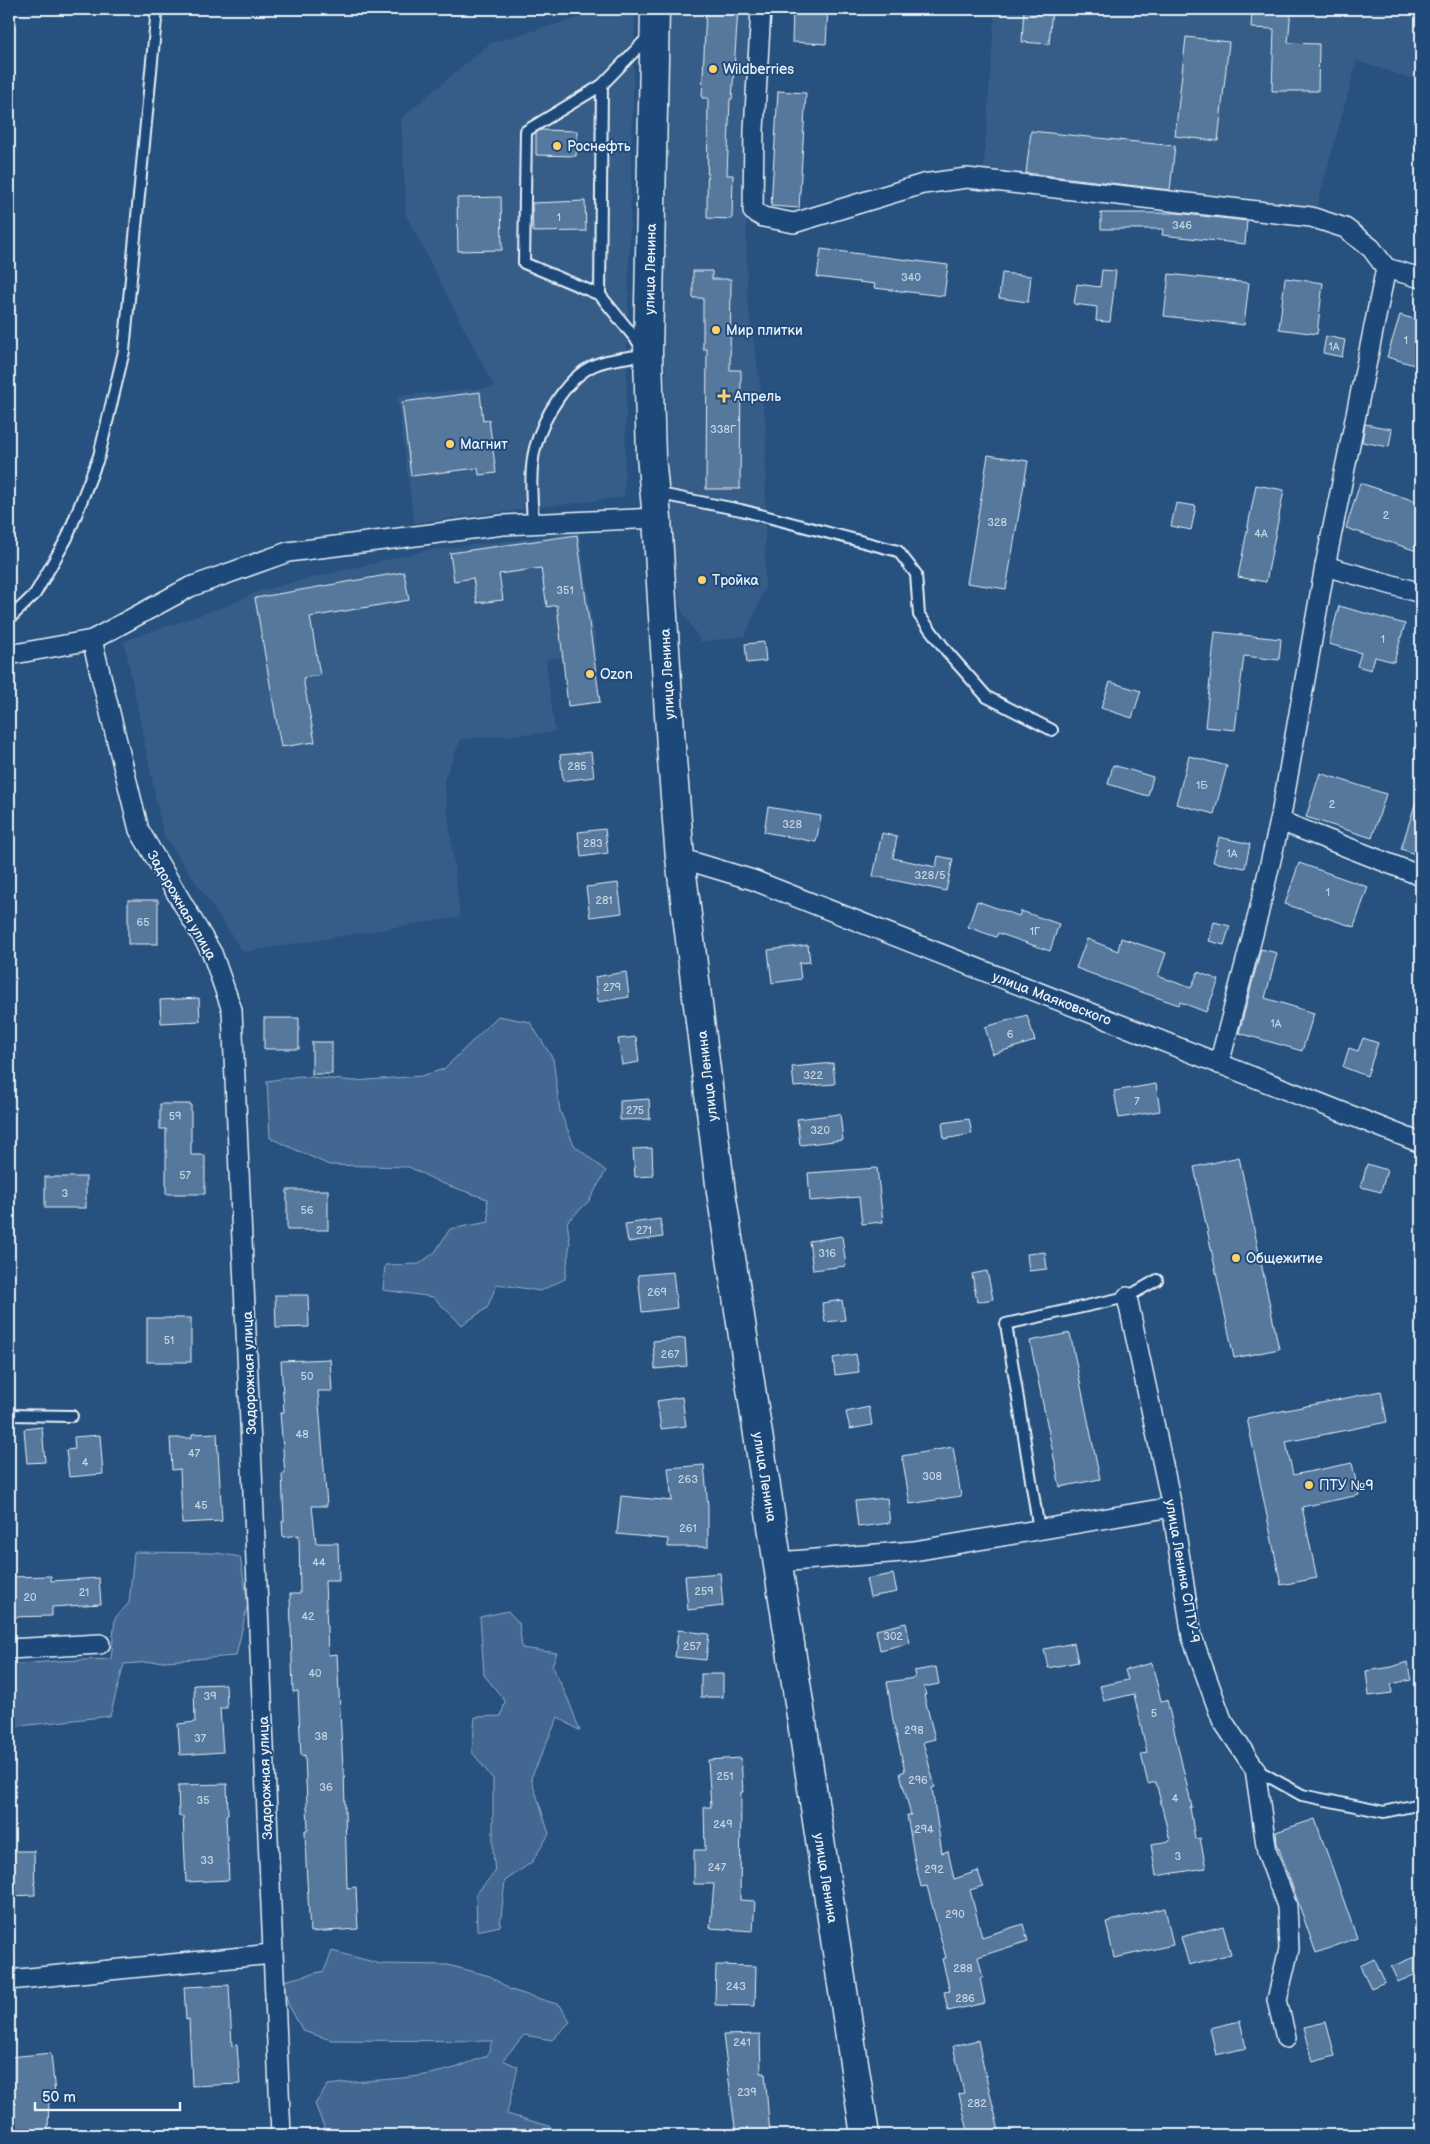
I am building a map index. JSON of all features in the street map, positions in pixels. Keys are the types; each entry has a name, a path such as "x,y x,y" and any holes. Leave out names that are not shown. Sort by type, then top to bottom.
{"main road":[{"name":"улица Ленина","path":"655,20 648,354 651,456 656,505 670,747 680,858 721,1192 865,2135"}],"street":[{"path":"761,9 754,130 753,211 763,217 794,223 923,184 967,178 1311,217 1345,228 1371,248 1386,268 1421,278"},
{"path":"1219,1064 1258,915 1280,821 1325,566 1386,268"},
{"path":"9,655 92,640 190,587 288,552 503,525 533,524 656,505"},
{"path":"1325,566 1421,593"},
{"name":"Задорожная улица","path":"92,640 138,830 212,953 232,1010 250,1379 272,1954 281,2135"},
{"path":"1280,821 1421,876"},
{"name":"улица Маяковского","path":"680,858 753,880 1421,1143"},
{"name":"улица Ленина СПТУ-9","path":"1128,1298 1172,1507 1192,1637 1222,1720 1255,1769 1267,1852 1287,1906 1289,1949 1277,2000 1286,2038"},
{"path":"779,1562 914,1551 1172,1507"},
{"path":"9,1649 100,1644"},
{"path":"9,1980 272,1954"}],"lane":[{"path":"9,619 34,594 67,538 99,456 124,351 157,9"},
{"path":"533,524 532,474 535,448 552,408 574,377 599,363 648,354 600,295 524,263 526,131 602,85 655,20"},
{"path":"600,295 602,85"},
{"path":"656,505 750,512 898,551 916,574 919,615 949,654 987,697 1052,730"},
{"path":"1039,1530 1006,1324 1128,1298 1157,1280"},
{"path":"9,1415 72,1416"},
{"path":"1255,1769 1302,1796 1384,1812 1421,1804"}],"shaded area":[{"path":"609,9 635,9 624,497 414,523 397,396 494,387 406,215 401,118 490,43"},
{"path":"670,9 755,9 746,173 747,299 766,424 765,588 745,636 701,642 680,608 669,501 664,331 667,80"},
{"path":"995,9 1421,9 1421,82 1357,61 1315,213 983,176"},
{"path":"579,532 597,651 546,660 555,732 461,739 444,780 460,917 243,952 163,834 124,641 226,606 262,590 423,551"},
{"path":"498,1016 530,1022 553,1059 560,1111 574,1145 606,1171 589,1201 567,1222 570,1243 565,1279 540,1291 497,1284 487,1308 462,1325 433,1297 383,1290 385,1265 419,1264 435,1252 450,1229 489,1222 487,1199 441,1183 409,1167 329,1165 270,1138 267,1081 299,1076 354,1081 421,1076 444,1069"},
{"path":"134,1552 217,1553 240,1557 248,1603 236,1656 124,1664 110,1716 20,1726 9,1724 9,1665 111,1659 115,1618 129,1603"},
{"path":"508,1611 519,1623 522,1648 557,1653 552,1665 580,1731 558,1717 531,1778 549,1834 532,1862 505,1881 500,1926 477,1931 476,1894 495,1872 493,1853 493,1779 472,1752 475,1717 501,1716 505,1701 484,1675 480,1617"},
{"path":"332,1951 381,1964 448,1965 490,1976 511,1990 560,2005 570,2022 552,2040 524,2035 503,2060 518,2067 507,2114 549,2126 559,2135 323,2135 326,2132 315,2104 328,2085 415,2077 449,2070 487,2056 492,2041 331,2040 303,2031 288,2004 283,1981 324,1971"}],"building":[{"path":"706,9 738,9 732,99 730,99 727,175 733,175 732,219 707,218 708,98 702,98"},
{"path":"793,9 828,9 826,44 792,42"},
{"path":"1024,9 1052,9 1049,44 1022,42"},
{"path":"1252,9 1291,9 1288,43 1319,44 1318,91 1272,91 1274,29 1251,28"},
{"path":"1186,37 1229,42 1218,141 1175,136"},
{"path":"778,91 806,93 799,208 771,206"},
{"path":"540,130 577,131 576,156 536,155 536,133"},
{"path":"1031,131 1175,146 1170,190 1026,173"},
{"path":"501,197 502,250 458,251 457,198"},
{"path":"585,201 586,231 533,232 532,203"},
{"path":"1101,213 1176,213 1247,221 1245,244 1162,235 1163,229 1101,229"},
{"path":"821,249 948,265 944,296 874,288 875,284 817,277"},
{"path":"1102,270 1116,271 1110,322 1096,321 1097,307 1074,304 1077,284 1100,287"},
{"path":"693,271 712,271 712,279 731,279 730,370 741,370 740,489 706,489 707,349 703,349 703,298 693,298"},
{"path":"1002,273 1031,276 1028,302 999,298"},
{"path":"1169,274 1249,283 1244,325 1164,316"},
{"path":"1285,278 1323,283 1317,334 1279,329"},
{"path":"1400,315 1421,321 1421,367 1387,357"},
{"path":"1326,336 1345,340 1342,357 1323,353"},
{"name":"Магнит","path":"480,392 483,421 489,420 496,473 479,475 478,468 411,476 402,402"},
{"path":"1365,424 1392,429 1389,447 1362,442"},
{"path":"988,455 1028,461 1006,589 967,583"},
{"path":"1360,483 1421,503 1421,537 1417,551 1346,528"},
{"path":"1256,485 1284,490 1266,582 1238,577"},
{"path":"1176,503 1196,506 1191,530 1171,526"},
{"path":"577,535 600,702 568,706 557,605 547,607 541,568 499,574 503,600 477,603 473,578 454,581 450,553"},
{"path":"404,572 409,600 310,617 320,675 303,678 315,742 281,747 255,598"},
{"path":"1339,606 1405,624 1394,662 1375,657 1371,670 1357,666 1361,653 1329,644"},
{"path":"1215,632 1281,639 1279,660 1244,656 1235,730 1205,727"},
{"path":"764,642 766,661 747,663 745,644"},
{"path":"1110,682 1141,691 1132,718 1101,708"},
{"path":"591,752 594,777 563,781 560,755"},
{"path":"1189,756 1227,766 1214,814 1176,804"},
{"path":"1113,765 1153,777 1148,796 1108,784"},
{"path":"1320,773 1386,794 1372,838 1306,817"},
{"path":"1418,795 1421,796 1421,856 1401,849"},
{"path":"768,807 821,816 816,842 764,832"},
{"path":"605,829 608,853 581,857 578,832"},
{"path":"882,833 897,837 893,858 936,867 938,856 953,859 946,891 873,876"},
{"path":"1219,837 1250,844 1245,868 1213,862"},
{"path":"1299,863 1368,887 1354,927 1285,904"},
{"path":"618,883 622,913 590,917 586,887"},
{"path":"128,900 158,900 158,944 128,944"},
{"path":"977,901 1019,916 1021,911 1059,924 1050,951 998,933 996,937 968,927"},
{"path":"1214,922 1230,926 1224,945 1209,941"},
{"path":"1121,938 1166,953 1158,976 1191,988 1198,972 1219,980 1206,1012 1180,1002 1179,1005 1076,968 1087,939 1118,951"},
{"path":"808,945 810,962 799,963 801,979 772,983 768,950"},
{"path":"1261,949 1277,953 1265,998 1314,1013 1302,1051 1239,1033"},
{"path":"626,972 629,997 598,1002 595,977"},
{"path":"199,998 200,1021 161,1023 160,1000"},
{"path":"1027,1015 1035,1041 993,1054 985,1027"},
{"path":"264,1018 299,1018 299,1049 264,1049"},
{"path":"636,1037 639,1062 622,1065 618,1039"},
{"path":"1363,1038 1378,1043 1367,1076 1343,1067 1349,1048 1358,1051"},
{"path":"312,1042 332,1042 332,1074 312,1074"},
{"path":"833,1063 835,1084 794,1087 792,1067"},
{"path":"1156,1084 1160,1111 1119,1118 1114,1091"},
{"path":"649,1099 650,1119 620,1120 620,1101"},
{"path":"160,1104 191,1104 191,1155 205,1155 205,1194 166,1194 166,1129 160,1129"},
{"path":"840,1114 843,1140 800,1145 797,1119"},
{"path":"969,1119 972,1134 944,1139 942,1123"},
{"path":"652,1148 653,1176 635,1177 633,1149"},
{"name":"Общежитие","path":"1239,1157 1279,1349 1234,1358 1194,1167"},
{"path":"1367,1164 1387,1170 1381,1192 1361,1187"},
{"path":"877,1168 883,1222 862,1224 859,1197 810,1201 808,1173"},
{"path":"45,1177 86,1177 86,1208 45,1208"},
{"path":"287,1190 328,1190 328,1230 287,1230"},
{"path":"660,1219 663,1237 628,1242 625,1224"},
{"path":"842,1236 846,1266 813,1270 809,1241"},
{"path":"1045,1252 1047,1269 1029,1271 1027,1254"},
{"path":"987,1271 993,1299 977,1302 972,1274"},
{"path":"673,1272 677,1308 642,1312 638,1275"},
{"path":"275,1295 308,1295 309,1327 276,1328"},
{"path":"842,1300 845,1320 825,1322 822,1303"},
{"path":"147,1318 191,1318 191,1362 147,1362"},
{"path":"1070,1333 1100,1479 1060,1487 1030,1341"},
{"path":"685,1338 687,1366 655,1369 653,1341"},
{"path":"856,1354 859,1372 835,1375 833,1358"},
{"path":"330,1359 332,1391 318,1391 327,1506 312,1506 316,1543 338,1543 339,1581 325,1581 328,1655 337,1654 344,1768 347,1888 356,1887 358,1929 310,1932 305,1830 308,1830 305,1755 301,1756 298,1691 293,1692 290,1594 300,1594 299,1535 283,1537 282,1474 285,1474 280,1413 284,1412 281,1361"},
{"name":"ПТУ №9","path":"1381,1391 1387,1422 1286,1442 1293,1475 1352,1463 1359,1495 1302,1507 1317,1578 1281,1585 1247,1418"},
{"path":"682,1397 686,1426 661,1429 657,1401"},
{"path":"869,1407 872,1425 850,1429 846,1412"},
{"path":"42,1427 45,1462 27,1463 24,1429"},
{"path":"217,1433 222,1521 182,1523 180,1469 172,1470 170,1438 192,1438 192,1434"},
{"path":"100,1435 103,1474 69,1477 66,1450 75,1449 74,1437"},
{"path":"953,1447 961,1496 910,1504 902,1456"},
{"path":"704,1465 708,1506 708,1547 668,1547 668,1539 617,1534 621,1496 672,1501 668,1468"},
{"path":"887,1498 890,1523 858,1527 855,1501"},
{"path":"720,1573 723,1606 688,1610 685,1576"},
{"path":"893,1574 897,1592 870,1597 866,1579"},
{"path":"51,1576 51,1581 99,1578 101,1604 52,1607 52,1616 9,1617 9,1577"},
{"path":"906,1623 910,1643 880,1650 876,1630"},
{"path":"678,1630 709,1634 706,1660 675,1657"},
{"path":"1074,1643 1078,1662 1048,1668 1044,1649"},
{"path":"1407,1662 1411,1680 1391,1684 1392,1693 1369,1696 1366,1671 1392,1667"},
{"path":"1152,1663 1161,1701 1167,1700 1192,1807 1190,1807 1195,1839 1200,1838 1206,1868 1156,1876 1151,1844 1170,1841 1156,1782 1148,1784 1141,1754 1147,1753 1134,1694 1104,1701 1100,1686 1128,1680 1125,1670"},
{"path":"936,1667 939,1684 924,1687 926,1695 924,1695 935,1739 923,1742 935,1787 932,1788 942,1853 948,1851 954,1879 978,1871 983,1886 970,1890 982,1937 1023,1924 1028,1941 978,1957 983,1978 980,1978 985,2003 948,2011 944,1992 950,1991 942,1959 946,1958 927,1886 921,1887 914,1856 907,1815 911,1815 900,1773 905,1771 893,1721 887,1682 915,1678 914,1671"},
{"path":"701,1674 723,1674 723,1697 701,1697"},
{"path":"226,1684 227,1708 220,1708 223,1752 180,1755 178,1724 195,1722 194,1685"},
{"path":"741,1758 743,1792 741,1792 740,1900 755,1901 753,1931 710,1928 714,1884 694,1884 694,1850 705,1850 704,1807 711,1807 708,1760"},
{"path":"227,1784 228,1814 226,1815 229,1880 186,1882 183,1816 179,1816 178,1785"},
{"path":"1315,1819 1357,1938 1316,1953 1277,1843 1276,1832"},
{"path":"9,1851 34,1851 35,1895 9,1896"},
{"path":"1165,1908 1173,1945 1114,1958 1106,1922"},
{"path":"1223,1926 1231,1954 1189,1965 1181,1937"},
{"path":"1421,1954 1421,1972 1398,1982 1391,1967"},
{"path":"1374,1959 1385,1982 1371,1988 1360,1966"},
{"path":"716,1965 756,1966 755,2006 715,2005"},
{"path":"229,1985 232,2046 237,2045 240,2084 192,2086 189,2019 186,2020 184,1987"},
{"path":"1240,2021 1246,2048 1216,2055 1210,2028"},
{"path":"1326,2022 1335,2056 1313,2062 1304,2027"},
{"path":"760,2034 761,2073 765,2073 770,2135 736,2135 723,2035"},
{"path":"978,2040 1000,2135 969,2135 959,2094 964,2093 953,2046"},
{"path":"51,2053 55,2094 49,2095 48,2135 11,2134 12,2091 9,2057"}],"place":[{"name":"Wildberries","path":"713,69"},
{"name":"Роснефть","path":"557,146"},
{"name":"Мир плитки","path":"716,330"},
{"name":"Апрель","path":"724,396"},
{"name":"Магнит","path":"450,444"},
{"name":"Тройка","path":"702,580"},
{"name":"Ozon","path":"590,674"},
{"name":"Общежитие","path":"1236,1258"},
{"name":"ПТУ №9","path":"1309,1485"}]}
